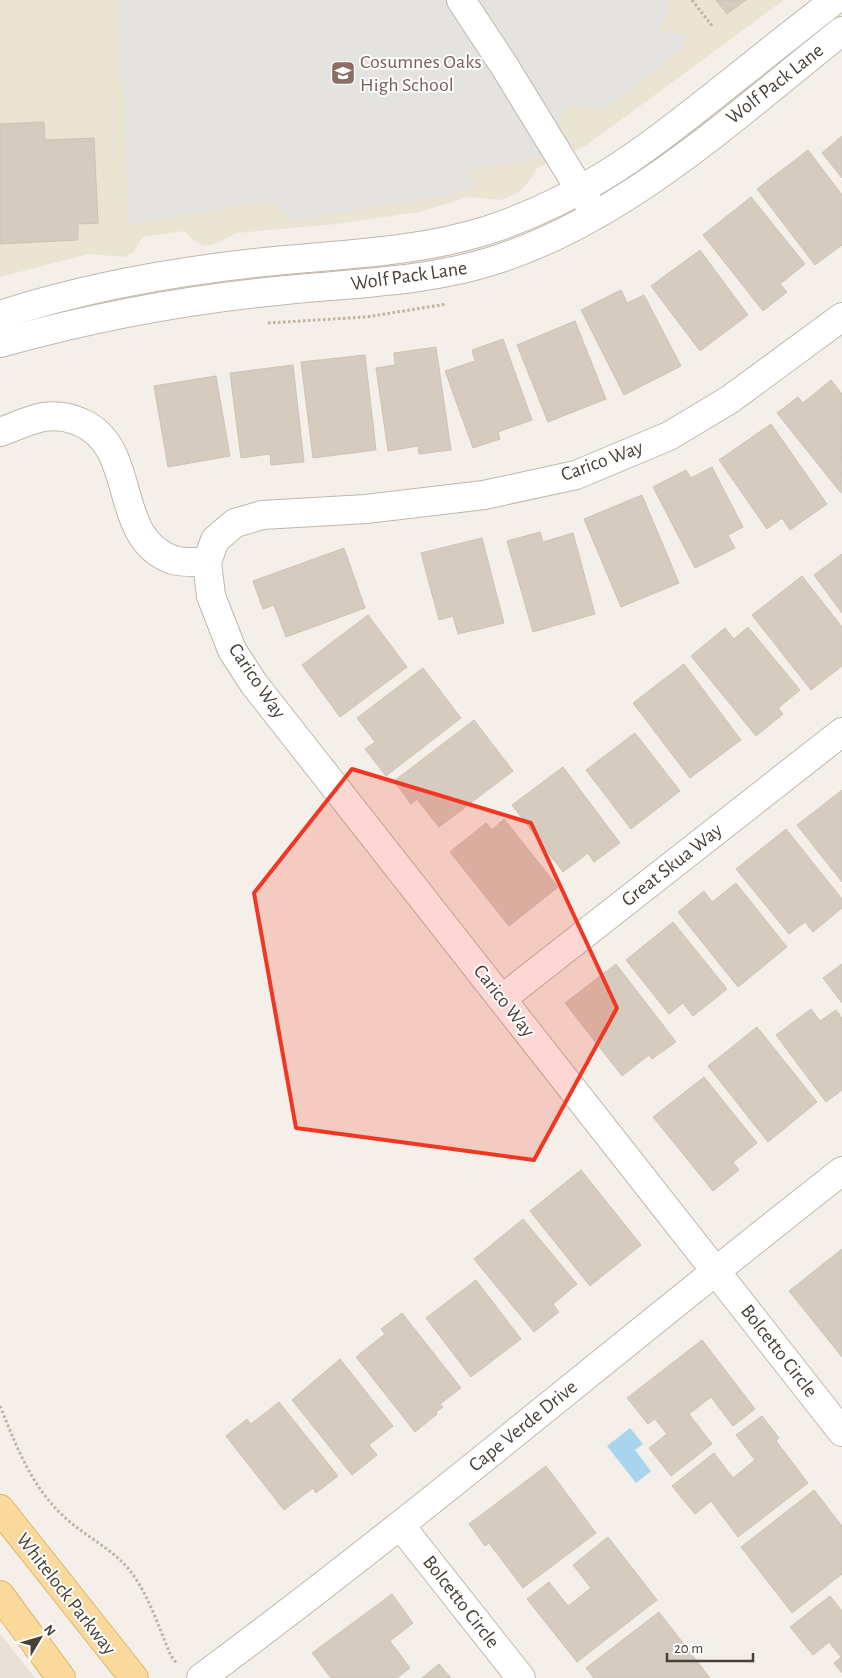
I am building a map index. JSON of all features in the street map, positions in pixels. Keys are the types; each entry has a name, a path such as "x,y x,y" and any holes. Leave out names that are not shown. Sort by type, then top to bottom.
{"main road":[{"name":"Whitelock Parkway","path":"0,1509 134,1678"},
{"path":"0,1595 61,1678"}],"street":[{"path":"461,0 505,67 595,214"},
{"name":"Wolf Pack Lane","path":"0,315 91,290 159,276 269,262 369,254 448,240 524,217 581,191 645,151 835,0"},
{"name":"Wolf Pack Lane","path":"0,343 139,311 208,299 288,289 413,280 456,271 530,248 595,214 684,156 842,31"},
{"name":"Carico Way","path":"715,1270 503,998 254,684 232,650 211,596 207,562 215,540 235,523 262,515 366,509 474,496 576,475 669,436 729,400 842,317"},
{"path":"0,432 43,417 58,416 86,425 100,434 111,447 134,520 140,534 150,546 175,561 207,562"},
{"name":"Great Skua Way","path":"503,998 842,732"},
{"name":"Cape Verde Drive","path":"192,1674 400,1525 715,1270 842,1171"},
{"name":"Bolcetto Circle","path":"715,1270 842,1432"},
{"name":"Bolcetto Circle","path":"400,1525 521,1678"}],"path":[{"path":"692,0 713,27"},
{"path":"0,1406 18,1452 39,1490 59,1512 116,1556 128,1568 141,1588 171,1656 192,1674"}],"highlighted area":[{"path":"352,769 531,823 617,1008 534,1160 296,1128 254,893"}],"shaded area":[{"name":"Cosumnes Oaks High School","path":"0,0 784,0 587,145 537,168 530,180 518,193 501,200 469,197 419,212 336,224 237,233 215,244 204,246 194,241 185,231 142,237 134,252 124,257 89,254 0,277"},
{"name":"Cosumnes Oaks High School","path":"118,0 666,0 667,11 660,32 686,34 684,47 604,110 574,105 564,110 559,125 565,136 573,142 537,158 463,171 476,181 472,190 292,221 270,200 129,225"},
{"path":"0,1634 35,1678 0,1678"}],"water":[{"path":"630,1428 643,1444 635,1450 651,1471 636,1483 607,1446"}],"building":[{"path":"716,0 746,0 727,14"},
{"path":"44,122 45,140 94,138 98,223 78,224 78,240 0,244 0,124"},
{"path":"842,136 842,178 822,153"},
{"path":"808,150 842,195 842,245 815,265 757,189"},
{"path":"751,197 805,264 780,284 787,292 763,311 703,235"},
{"path":"700,250 748,315 700,351 651,286"},
{"path":"621,290 627,303 644,295 681,366 624,395 581,310"},
{"path":"575,321 606,399 548,422 517,345"},
{"path":"503,339 532,420 498,432 500,439 473,448 445,371 475,361 472,350"},
{"path":"436,347 451,450 419,454 418,446 388,451 376,368 395,365 394,353"},
{"path":"365,355 376,450 313,458 301,362"},
{"path":"293,365 304,462 271,465 270,454 241,458 230,373"},
{"path":"216,376 230,456 168,467 154,386"},
{"path":"831,380 842,394 841,493 777,413 798,397 803,403"},
{"path":"771,424 827,504 790,530 782,518 767,529 719,460"},
{"path":"712,467 743,527 728,535 735,548 695,568 653,487 686,470 691,478"},
{"path":"642,495 679,583 621,607 584,519"},
{"path":"540,532 543,542 573,533 595,614 533,632 507,541"},
{"path":"482,538 504,623 458,634 453,616 439,620 421,553"},
{"path":"344,548 365,608 286,637 274,605 263,609 253,581"},
{"path":"842,554 842,613 814,575"},
{"path":"802,576 842,627 842,666 811,690 752,615"},
{"path":"368,615 407,667 340,717 302,665"},
{"path":"748,627 800,690 778,708 783,714 756,736 691,656 725,628 734,639"},
{"path":"684,664 741,740 690,778 633,703"},
{"path":"423,668 461,718 386,776 365,749 375,742 357,718"},
{"path":"474,720 513,771 439,827 417,799 411,804 394,781"},
{"path":"635,733 680,791 631,829 586,770"},
{"path":"563,767 620,843 594,862 588,853 563,872 512,805"},
{"path":"842,790 842,882 797,825"},
{"path":"504,819 558,887 509,926 450,852 486,823 492,830"},
{"path":"786,829 842,899 842,908 813,932 805,922 789,934 736,869"},
{"path":"736,883 787,947 738,987 678,912 704,891 712,902"},
{"path":"673,922 727,989 693,1016 683,1003 669,1014 626,960"},
{"path":"616,964 676,1042 652,1059 649,1055 622,1076 565,1003"},
{"path":"842,964 842,1003 823,978"},
{"path":"811,1009 820,1021 836,1010 842,1018 842,1090 826,1102 776,1035"},
{"path":"757,1027 817,1102 768,1142 708,1066"},
{"path":"704,1077 757,1143 733,1162 739,1170 713,1191 653,1117"},
{"path":"581,1170 641,1245 590,1286 530,1211"},
{"path":"523,1219 577,1284 553,1304 559,1312 534,1332 474,1259"},
{"path":"842,1249 842,1357 789,1291"},
{"path":"476,1280 521,1339 471,1377 426,1318"},
{"path":"402,1313 461,1388 440,1404 443,1407 436,1412 437,1414 415,1432 356,1357 385,1334 381,1329"},
{"path":"702,1340 755,1409 733,1426 711,1397 689,1414 712,1444 671,1476 649,1448 667,1434 655,1419 648,1424 627,1398"},
{"path":"340,1359 393,1426 369,1445 377,1455 352,1475 292,1400"},
{"path":"279,1402 338,1476 316,1493 313,1488 284,1510 226,1436 247,1419 251,1424"},
{"path":"762,1416 779,1438 776,1441 808,1483 738,1537 711,1501 695,1514 672,1486 714,1453 733,1478 755,1460 736,1435"},
{"path":"546,1466 596,1533 523,1588 489,1543 485,1546 469,1524"},
{"path":"814,1490 842,1526 842,1574 792,1613 741,1547"},
{"path":"608,1537 657,1600 577,1662 527,1599 549,1582 568,1606 591,1588 573,1565"},
{"path":"392,1594 413,1623 390,1641 410,1668 397,1678 331,1678 312,1653"},
{"path":"830,1596 842,1611 842,1673 834,1663 841,1657 829,1642 813,1655 790,1627"},
{"path":"659,1612 710,1678 594,1678 586,1668"},
{"path":"439,1664 451,1678 422,1678"}],"place":[{"name":"Cosumnes Oaks High School","path":"343,73"}]}
